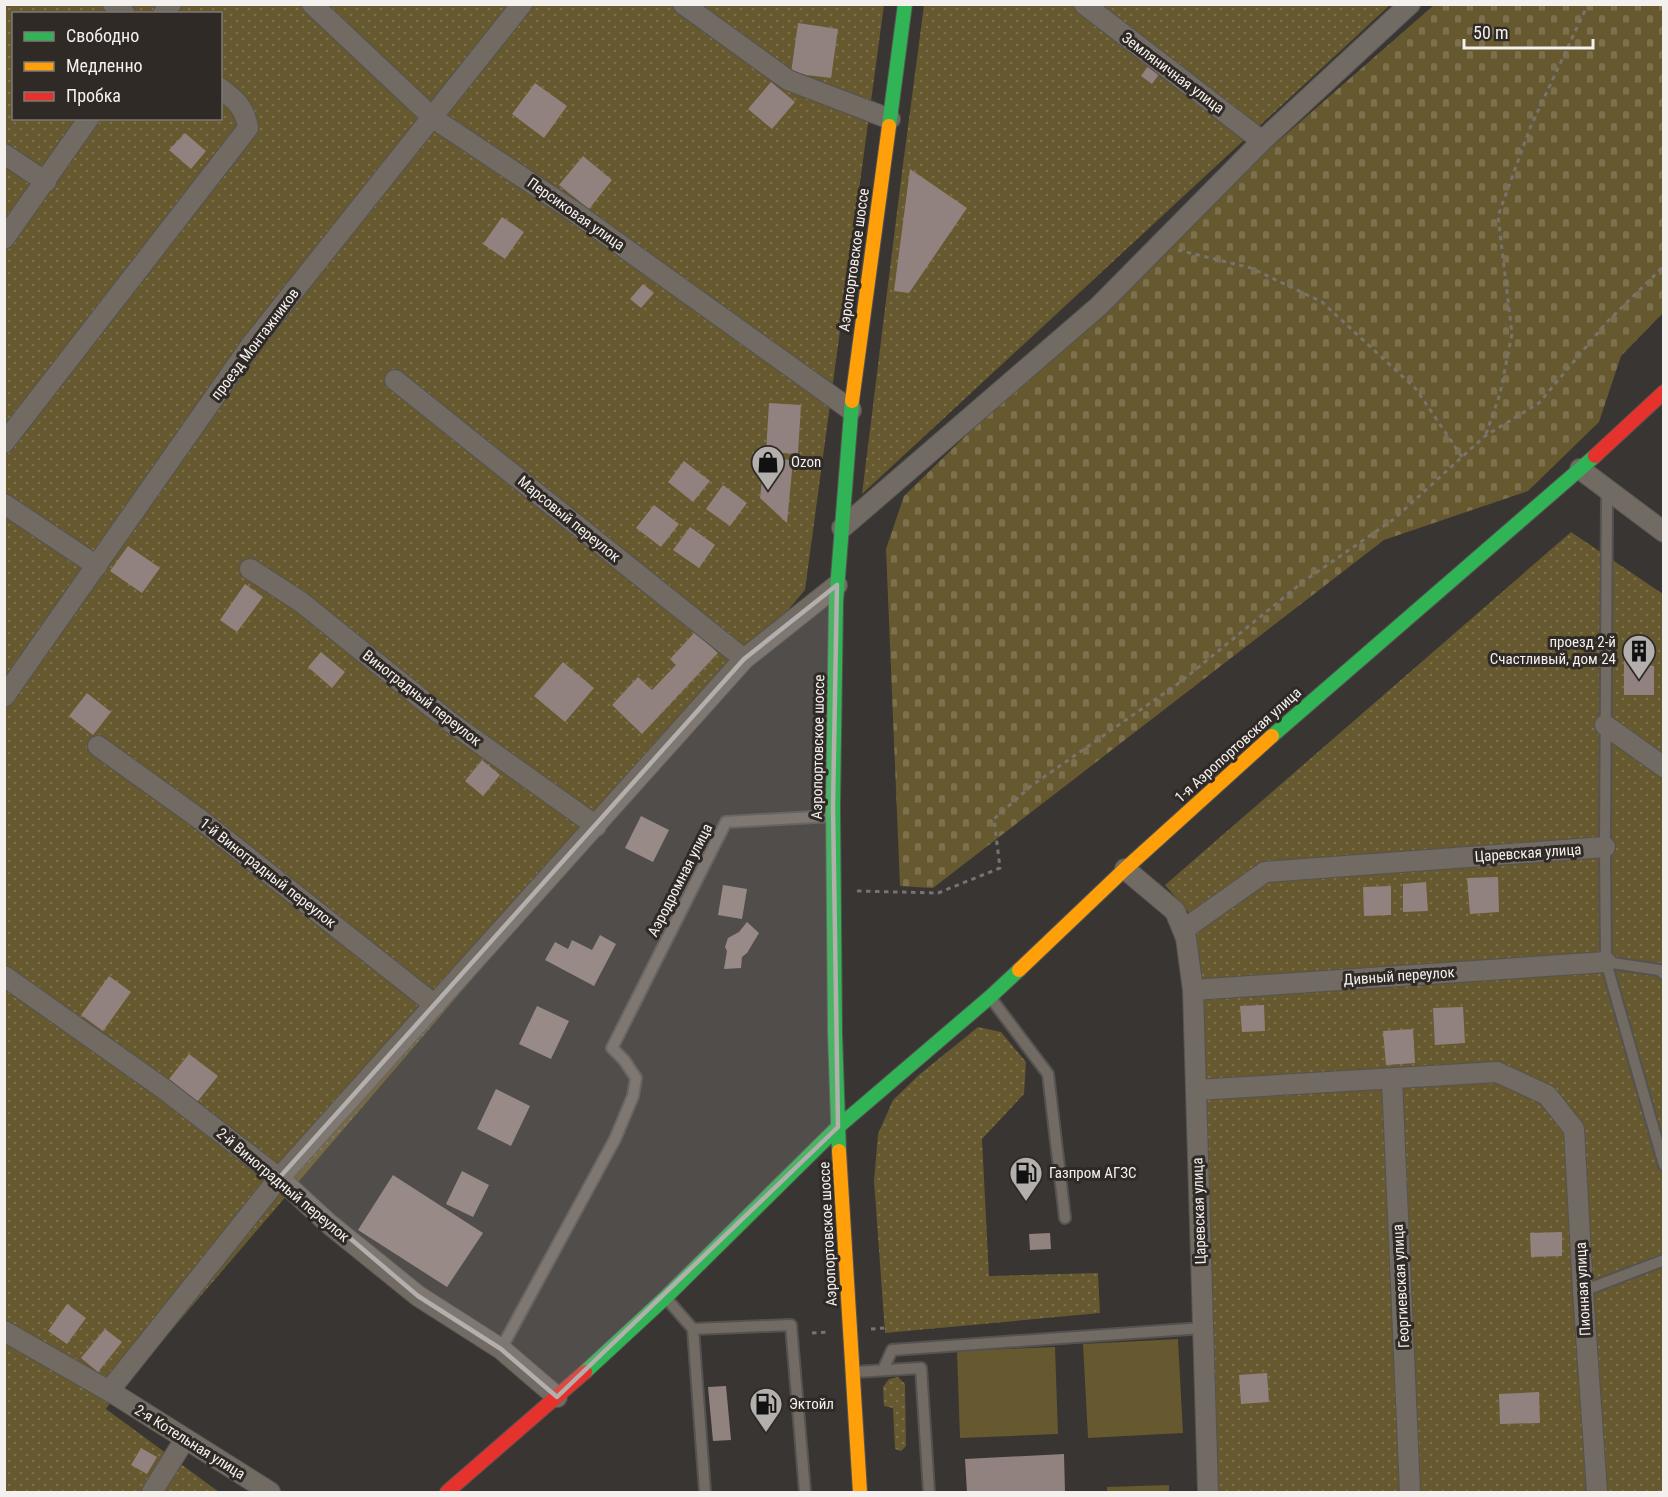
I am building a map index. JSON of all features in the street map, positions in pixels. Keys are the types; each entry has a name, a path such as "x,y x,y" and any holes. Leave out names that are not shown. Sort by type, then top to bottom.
{"street":[{"name":"Персиковая улица","path":"312,4 433,118 573,211 851,410"},
{"name":"проезд Монтажников","path":"4,697 251,345 522,4"},
{"path":"683,4 788,80 890,119"},
{"name":"Аэропортовское шоссе","path":"860,1492 838,1127 833,816 837,585 851,410 905,4"},
{"name":"Земляничная улица","path":"1084,4 1263,141"},
{"path":"842,528 1099,306 1263,141 1410,4"},
{"path":"4,443 248,128 246,115 238,102 222,90"},
{"path":"4,239 88,120"},
{"path":"4,154 46,182"},
{"name":"Марсовый переулок","path":"395,380 744,659"},
{"name":"1-я Аэропортовская улица","path":"447,1492 557,1398 665,1298 838,1127 990,997 1125,869 1335,680 1580,469 1664,392"},
{"path":"1580,469 1664,532"},
{"path":"4,504 97,566"},
{"name":"Виноградный переулок","path":"250,569 301,602 450,722 596,826"},
{"path":"109,1391 279,1178 744,659 837,585"},
{"path":"1605,725 1664,767"},
{"name":"1-й Виноградный переулок","path":"98,746 201,820 435,1005"},
{"name":"Царевская улица","path":"1183,930 1265,872 1605,847"},
{"name":"Царевская улица","path":"1125,869 1175,911 1186,938 1193,990 1208,1492"},
{"name":"Дивный переулок","path":"1193,990 1606,962"},
{"name":"2-й Виноградный переулок","path":"4,976 164,1089 279,1178 329,1224 418,1296 501,1349 557,1398"},
{"name":"Пионная улица","path":"1392,1079 1497,1072 1547,1095 1574,1129 1582,1291 1597,1492"},
{"path":"1196,1090 1392,1079"},
{"name":"Георгиевская улица","path":"1392,1079 1410,1492"},
{"name":"2-я Котельная улица","path":"4,1331 109,1391 270,1492"},
{"path":"152,1492 185,1439"}],"lane":[{"path":"1607,491 1606,962 1664,1165"},
{"name":"Аэродромная улица","path":"501,1349 615,1139 633,1096 636,1078 624,1060 612,1048 726,822 833,816"},
{"path":"1606,962 1659,970 1664,974"},
{"path":"990,997 1048,1074 1065,1218"},
{"path":"1582,1291 1664,1260"},
{"path":"665,1298 693,1329 705,1492"},
{"path":"693,1329 791,1325 805,1492"},
{"path":"883,1370 892,1350 1203,1328"},
{"path":"853,1372 921,1368 929,1492"}],"path":[{"path":"1485,436 1500,394 1512,334 1498,216 1530,128 1588,4"},
{"path":"1157,247 1251,268 1322,302 1416,389 1462,457"},
{"path":"834,890 938,892 1000,868 994,819 1031,786 1179,683 1304,581 1394,519 1485,436 1539,403 1607,322 1664,266"}],"highlighted area":[{"path":"837,585 833,806 838,1127 557,1397 501,1349 418,1296 279,1178 744,659"}],"green space":[{"path":"5,5 884,5 805,590 106,1409 219,1492 5,1492"},
{"path":"924,5 1390,5 862,494 901,180"},
{"path":"1434,5 1663,5 1663,313 1621,356 1599,422 1528,491 1384,540 933,888 900,886 886,549 904,496 1172,234"},
{"path":"1571,532 1663,594 1663,1492 1218,1492 1203,986 1189,913 1165,885"},
{"path":"978,1027 1001,1032 1026,1062 1024,1094 982,1139 989,1276 1098,1273 1100,1313 885,1333 874,1181 878,1134 893,1100 920,1074"},
{"path":"1178,1339 1183,1433 1088,1438 1083,1344"},
{"path":"1055,1347 1058,1434 960,1438 957,1351"},
{"path":"898,1377 905,1384 906,1446 901,1451 895,1449 893,1408 884,1406 883,1387 889,1379"},
{"path":"1169,1485 1169,1492 1107,1492 1107,1487"}],"building":[{"path":"798,23 838,29 831,78 791,73"},
{"path":"1151,62 1162,70 1152,84 1141,76"},
{"path":"771,82 795,102 772,129 748,109"},
{"path":"535,83 567,106 544,138 512,114"},
{"path":"185,133 206,151 191,169 169,150"},
{"path":"583,156 612,180 589,209 559,185"},
{"path":"910,169 967,208 909,293 894,291"},
{"path":"502,217 524,232 505,259 483,244"},
{"path":"643,284 654,293 641,308 630,299"},
{"path":"769,403 801,405 798,454 766,452"},
{"path":"778,459 793,460 787,523 760,498 762,480 776,481"},
{"path":"684,461 710,481 693,502 668,482"},
{"path":"723,485 747,503 730,526 706,509"},
{"path":"654,505 679,524 661,547 636,528"},
{"path":"690,527 715,545 699,568 673,550"},
{"path":"128,546 160,568 142,593 110,571"},
{"path":"245,584 263,597 237,632 220,620"},
{"path":"695,632 718,653 642,734 612,705 638,677 652,690 676,665 670,659"},
{"path":"321,652 345,672 332,688 308,667"},
{"name":"проезд 2-й Счастливый, дом 24","path":"1624,653 1643,654 1643,664 1654,666 1654,695 1624,695"},
{"path":"563,662 594,688 565,722 534,696"},
{"path":"87,693 111,712 93,735 69,716"},
{"path":"482,760 500,775 483,796 465,781"},
{"path":"641,816 669,830 653,862 625,848"},
{"path":"1498,877 1499,912 1470,914 1467,878"},
{"path":"1426,882 1428,911 1403,912 1403,884"},
{"path":"723,885 747,889 742,919 718,915"},
{"path":"1391,886 1391,915 1364,916 1363,887"},
{"path":"747,922 759,933 742,957 741,968 724,969 727,951 725,947 728,938 739,932"},
{"path":"600,935 616,944 594,986 545,960 555,942 568,949 572,940 592,950"},
{"path":"109,976 131,992 103,1031 81,1015"},
{"path":"1264,1005 1265,1031 1242,1032 1240,1006"},
{"path":"537,1006 569,1021 551,1059 519,1044"},
{"path":"1463,1007 1465,1043 1435,1045 1433,1008"},
{"path":"1413,1029 1415,1063 1386,1065 1383,1031"},
{"path":"189,1054 218,1076 197,1102 169,1079"},
{"path":"496,1089 530,1106 511,1146 477,1129"},
{"path":"462,1171 489,1185 473,1217 446,1204"},
{"path":"393,1175 483,1233 447,1287 358,1230"},
{"path":"1562,1232 1562,1256 1531,1257 1530,1233"},
{"path":"1050,1233 1051,1249 1030,1250 1029,1234"},
{"path":"67,1304 86,1318 67,1344 48,1331"},
{"path":"105,1329 122,1342 98,1372 81,1358"},
{"path":"1267,1373 1269,1402 1241,1404 1239,1375"},
{"path":"726,1386 731,1440 713,1441 708,1387"},
{"path":"1539,1392 1540,1423 1500,1424 1499,1394"},
{"path":"141,1448 157,1457 147,1474 131,1465"},
{"path":"1064,1454 1065,1492 967,1492 965,1459"}],"traffic: fast":[{"path":"889,126 905,4"},
{"path":"839,1151 835,1033 833,806 836,602 852,401"},
{"path":"1272,736 1595,456"},
{"path":"585,1372 665,1298 838,1127 1019,970"}],"traffic: slow":[{"path":"852,401 889,126"},
{"path":"1019,970 1125,869 1272,736"},
{"path":"839,1151 860,1492"}],"traffic: jam":[{"path":"1595,456 1664,392"},
{"path":"447,1492 585,1372"}],"place":[{"name":"Ozon","path":"768,491"},
{"name":"проезд 2-й Счастливый, дом 24","path":"1639,680"},
{"name":"Газпром АГЗС","path":"1026,1202"},
{"name":"Эктойл","path":"766,1433"}]}
